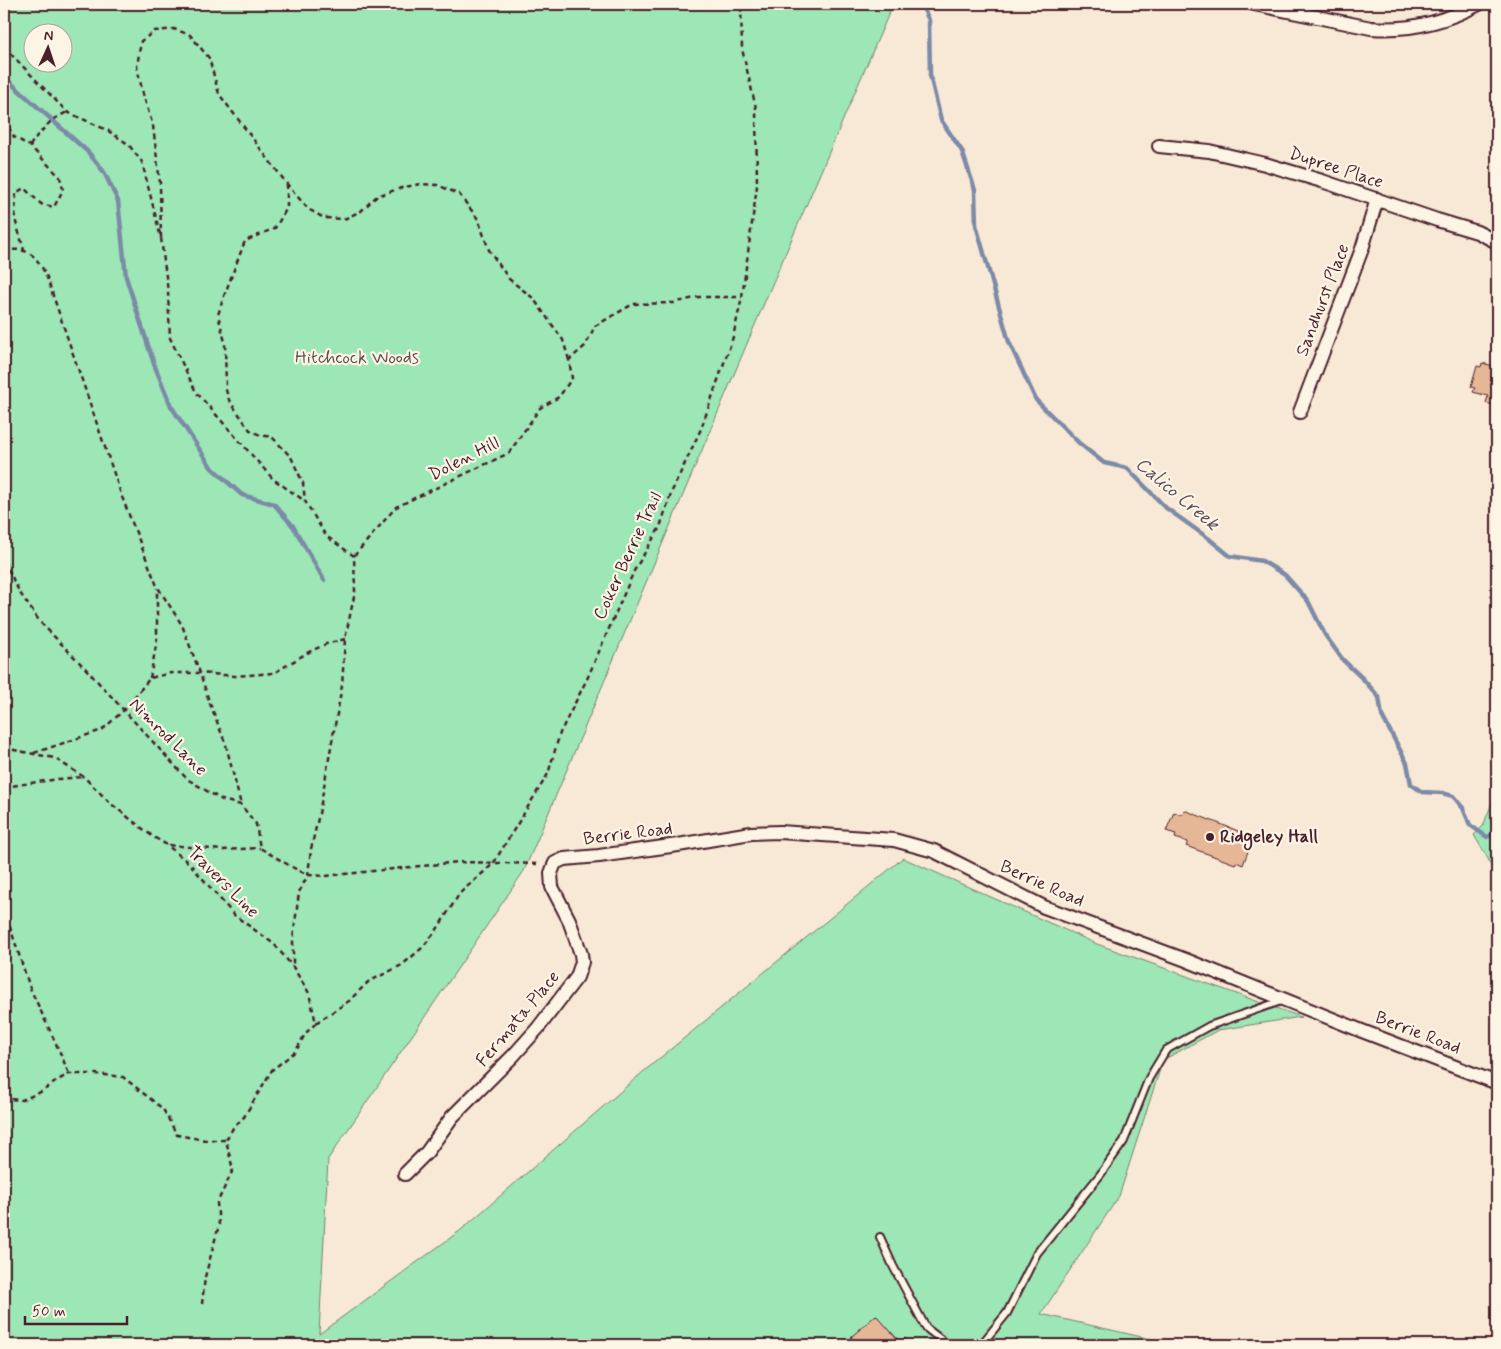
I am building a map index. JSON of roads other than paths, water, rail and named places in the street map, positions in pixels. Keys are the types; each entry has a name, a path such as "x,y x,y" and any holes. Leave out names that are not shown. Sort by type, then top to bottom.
{"street":[{"path":"1254,4 1371,28 1387,29 1420,26 1459,14 1479,4"},
{"name":"Dupree Place","path":"1160,146 1209,151 1265,164 1477,232 1497,242"},
{"name":"Sandhurst Place","path":"1300,412 1362,249 1377,199"},
{"name":"Berrie Road","path":"555,863 564,859 619,854 751,833 780,832 894,840 934,851 1044,907 1186,960 1497,1083"},
{"name":"Fermata Place","path":"405,1174 427,1152 452,1117 538,1028 577,977 582,962 581,954 569,920 552,887 551,873 555,863"}],"lane":[{"path":"981,1345 1007,1313 1037,1253 1100,1175 1124,1141 1150,1078 1166,1050 1210,1026 1285,1000"},
{"path":"880,1237 926,1328 948,1345"}],"waterway":[{"name":"Calico Creek","path":"921,4 929,20 930,75 941,120 962,151 975,190 976,225 1009,342 1036,400 1079,443 1104,463 1127,468 1166,508 1230,556 1262,561 1285,575 1308,601 1325,635 1343,660 1379,697 1382,716 1407,763 1411,784 1422,792 1442,793 1453,796 1463,808 1470,825 1487,837 1497,833"},
{"path":"4,77 88,152 104,172 118,201 126,277 154,364 171,406 211,467 242,495 274,504 293,526 324,580"}],"place":[{"name":"Ridgeley Hall","path":"1210,837"}],"park label":[{"name":"Hitchcock Woods","path":"357,358"}]}
